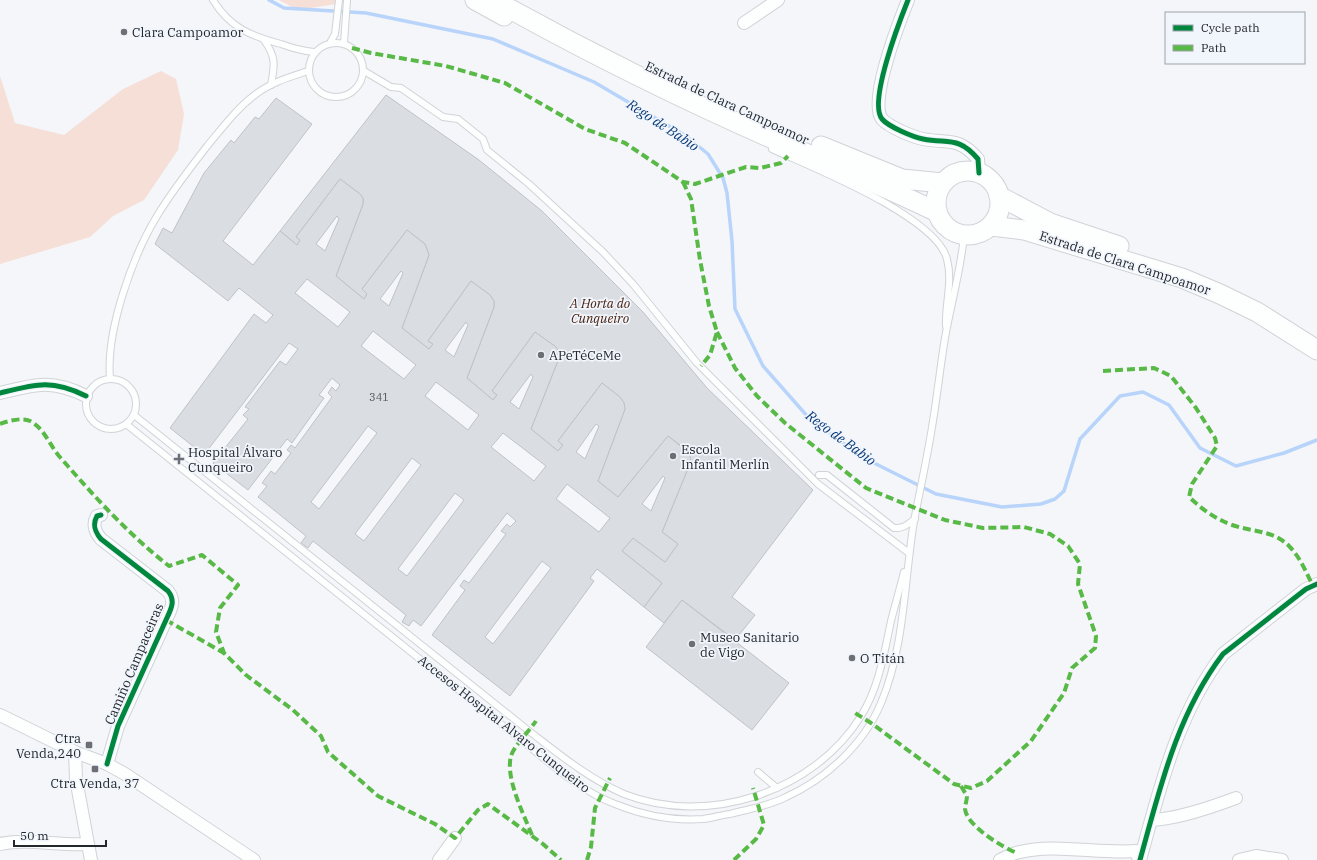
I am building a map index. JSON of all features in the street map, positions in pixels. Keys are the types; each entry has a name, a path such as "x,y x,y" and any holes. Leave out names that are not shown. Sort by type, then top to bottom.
{"main road":[{"name":"Estrada de Clara Campoamor","path":"520,0 645,65 769,124 902,179 943,183"},
{"name":"Estrada de Clara Campoamor","path":"472,2 494,5 619,77 735,132 771,143 891,190 937,212"},
{"path":"969,171 978,173 988,178 995,186 999,196 997,217 983,232 974,235 955,233 947,228 940,220 936,202 938,192 943,183 950,177 969,171"},
{"name":"Estrada de Clara Campoamor","path":"999,196 1050,223 1181,266 1226,283 1265,302 1317,334"},
{"name":"Estrada de Clara Campoamor","path":"990,226 1024,230 1182,278 1257,312 1317,350"}],"street":[{"path":"744,23 778,0"},
{"path":"908,0 890,46 880,101 880,114 888,124 918,137 956,142 963,145 978,159 978,173"},
{"path":"0,393 48,384 68,387 86,396"},
{"name":"Camiño Campaceiras","path":"101,515 97,516 94,525 95,532 101,539 168,591 173,597 166,620 118,726 107,764"},
{"path":"1139,860 1175,742 1189,710 1213,667 1223,654 1306,589 1317,584"},
{"path":"0,715 75,752 107,764 138,782 254,860"},
{"path":"75,752 76,779 91,860"},
{"path":"1152,820 1166,820 1211,808 1236,798"},
{"path":"439,860 455,838"},
{"path":"0,844 9,842 40,842 72,845 87,844"},
{"path":"1000,860 1019,852 1036,849 1110,852 1136,851 1139,860"},
{"path":"1239,860 1256,856 1282,860"}],"lane":[{"path":"213,0 224,15 251,35 305,52 314,52"},
{"path":"331,42 335,34 339,0"},
{"path":"344,43 347,0"},
{"path":"264,40 273,55 274,61 271,85"},
{"path":"331,42 344,43 359,55 362,60 364,71 361,81 356,89 339,97 331,97 320,93 313,86 308,71 310,58 322,45 331,42"},
{"path":"110,378 108,360 116,318 127,282 156,218 182,177 241,106 271,85 308,71"},
{"path":"364,71 391,87 401,88 443,117 458,119 483,139 487,150 529,184 603,252 634,284 697,363 818,484 909,553"},
{"name":"Accesos Hospital Alvaro Cunqueiro","path":"771,143 905,215 927,230 947,258 951,281 945,314 946,331"},
{"name":"Accesos Hospital Alvaro Cunqueiro","path":"134,415 529,731 600,782 626,794 657,803 681,806 727,803 753,797 777,788 795,778 824,756 845,736 861,716 872,694 883,661 909,553 946,331 955,299 964,235"},
{"path":"110,378 117,379 130,387 136,401 134,415 126,424 114,429 106,429 98,426 91,420 87,413 85,404 86,396 95,383 110,378"},
{"name":"Accesos Hospital Alvaro Cunqueiro","path":"126,424 587,790 613,804 657,816 680,819 704,819 759,807 786,797 817,780 854,746 871,723 881,703 893,666 902,625 909,553"},
{"path":"819,475 827,475 894,528 906,526 915,519"},
{"path":"758,772 777,788"}],"shaded area":[{"path":"279,0 337,0 336,4 298,10"},
{"path":"161,71 176,79 184,114 178,150 144,200 113,216 90,237 0,264 0,76 15,123 64,135 123,89"}],"building":[{"path":"386,95 479,160 542,211 643,312 707,388 813,490 732,597 755,615 735,640 682,600 664,623 644,607 662,583 622,551 633,538 665,562 678,544 662,532 691,461 687,450 668,436 618,497 598,481 625,409 624,403 620,397 602,383 558,441 563,445 558,451 531,429 559,358 559,351 556,347 535,332 492,391 497,395 493,400 467,378 494,307 494,301 490,295 471,281 428,341 433,344 429,349 402,328 429,255 425,244 407,230 362,289 367,294 364,299 336,276 363,204 363,198 360,194 340,179 296,237 300,240 297,245 280,231"},
{"path":"276,98 312,124 223,241 253,265 280,231 297,245 300,240 296,237 340,179 360,194 363,198 363,204 336,276 364,299 367,294 362,289 407,230 425,244 429,255 402,328 429,349 433,344 428,341 471,281 490,295 494,301 494,307 467,378 493,400 497,395 492,391 535,332 556,347 559,351 559,358 531,429 558,451 563,445 558,441 602,383 620,397 624,403 625,409 598,481 618,497 668,436 689,453 691,461 662,532 678,544 665,562 633,538 622,551 662,583 644,607 597,569 590,578 594,581 510,696 432,635 465,590 460,586 464,580 469,583 506,534 501,531 507,524 510,527 516,521 507,513 421,626 413,620 409,626 402,622 406,615 313,541 308,548 301,543 306,536 258,497 267,486 262,483 271,471 275,474 291,453 287,450 291,445 295,448 332,397 328,393 332,387 336,391 340,385 332,378 319,395 324,398 292,443 287,439 248,490 213,463 248,419 243,415 249,409 245,407 280,361 286,365 298,349 289,343 204,455 170,428 254,314 266,323 273,315 239,288 228,301 155,244 163,228 172,233 204,173 231,140 234,143 255,117 259,119","holes":["337,216 339,219 325,251 316,244","401,271 403,273 389,306 380,299","307,279 350,312 338,327 295,293","466,322 468,325 454,357 445,350","373,331 416,365 404,379 361,346","531,374 533,377 519,409 510,402","436,382 479,415 468,430 425,396","596,424 599,426 585,459 576,452","368,426 377,433 319,509 311,502","503,433 546,466 534,481 491,447","412,458 421,465 364,541 355,534","663,476 665,478 651,511 642,504","567,484 610,518 599,532 556,499","455,493 464,500 407,576 398,569","542,561 551,568 493,644 485,637"]},
{"path":"682,600 789,683 752,730 646,647"}],"waterway":[{"name":"Rego de Babio","path":"269,0 284,8 366,13 493,39 594,82 686,136 708,154 723,178 727,193 732,241 735,309 763,366 808,417 862,457 936,494 1002,507 1041,504 1055,499 1064,491 1080,439 1120,396 1143,392 1169,405 1200,448 1236,466 1284,453 1317,440"}],"marked path":[{"path":"352,48 371,53 446,66 505,83 585,129 625,143 683,182 695,184 746,167 760,168 781,163 788,156"},
{"path":"683,182 691,199 700,260 709,306 717,332 710,355 701,366"},
{"path":"717,332 735,368 757,396 785,423 866,488 945,520 983,528 1024,527 1050,534 1068,546 1080,564 1078,584 1096,636 1095,648 1072,668 1064,693 1031,741 987,781 971,788 954,784 871,723 852,711"},
{"path":"1103,371 1154,368 1171,376 1196,408 1215,438 1217,446 1192,484 1189,497 1199,506 1220,520 1232,525 1269,534 1283,541 1296,555 1313,586"},
{"path":"0,424 19,419 27,420 35,424 43,432 59,456 98,500 139,541 169,566 202,555 238,585 220,608 216,632 224,653 246,675 293,710 321,736 328,752 378,796 435,824 455,838 478,810 488,804 543,844 561,860"},
{"path":"166,620 224,653"},
{"path":"532,835 516,796 510,765 513,752 536,721"},
{"path":"587,860 591,847 595,808 610,778"},
{"path":"961,786 967,796 965,809 967,816 972,822 978,829 994,841 1017,853"},
{"path":"734,860 756,839 764,825 753,788"}],"cycle path":[{"path":"908,0 882,79 879,96 879,110 882,119 895,128 913,136 923,139 953,142 965,147 978,159 979,173"},
{"path":"0,393 24,387 53,385 63,387 86,396"},
{"path":"101,515 97,516 94,525 97,534 101,539 168,591 172,598 170,612 118,726 107,764"},
{"path":"1140,860 1172,752 1193,701 1207,677 1223,654 1306,589 1317,584"}],"place":[{"name":"Clara Campoamor","path":"124,32"},
{"name":"APeTéCeMe","path":"541,355"},
{"name":"Escola Infantil Merlín","path":"673,456"},
{"name":"Hospital Álvaro Cunqueiro","path":"179,459"},
{"name":"Museo Sanitario de Vigo","path":"692,644"},
{"name":"O Titán","path":"852,658"},
{"name":"Ctra Venda,240","path":"89,745"},
{"name":"Ctra Venda, 37","path":"95,769"}],"park label":[{"name":"A Horta do Cunqueiro","path":"600,310"}]}
